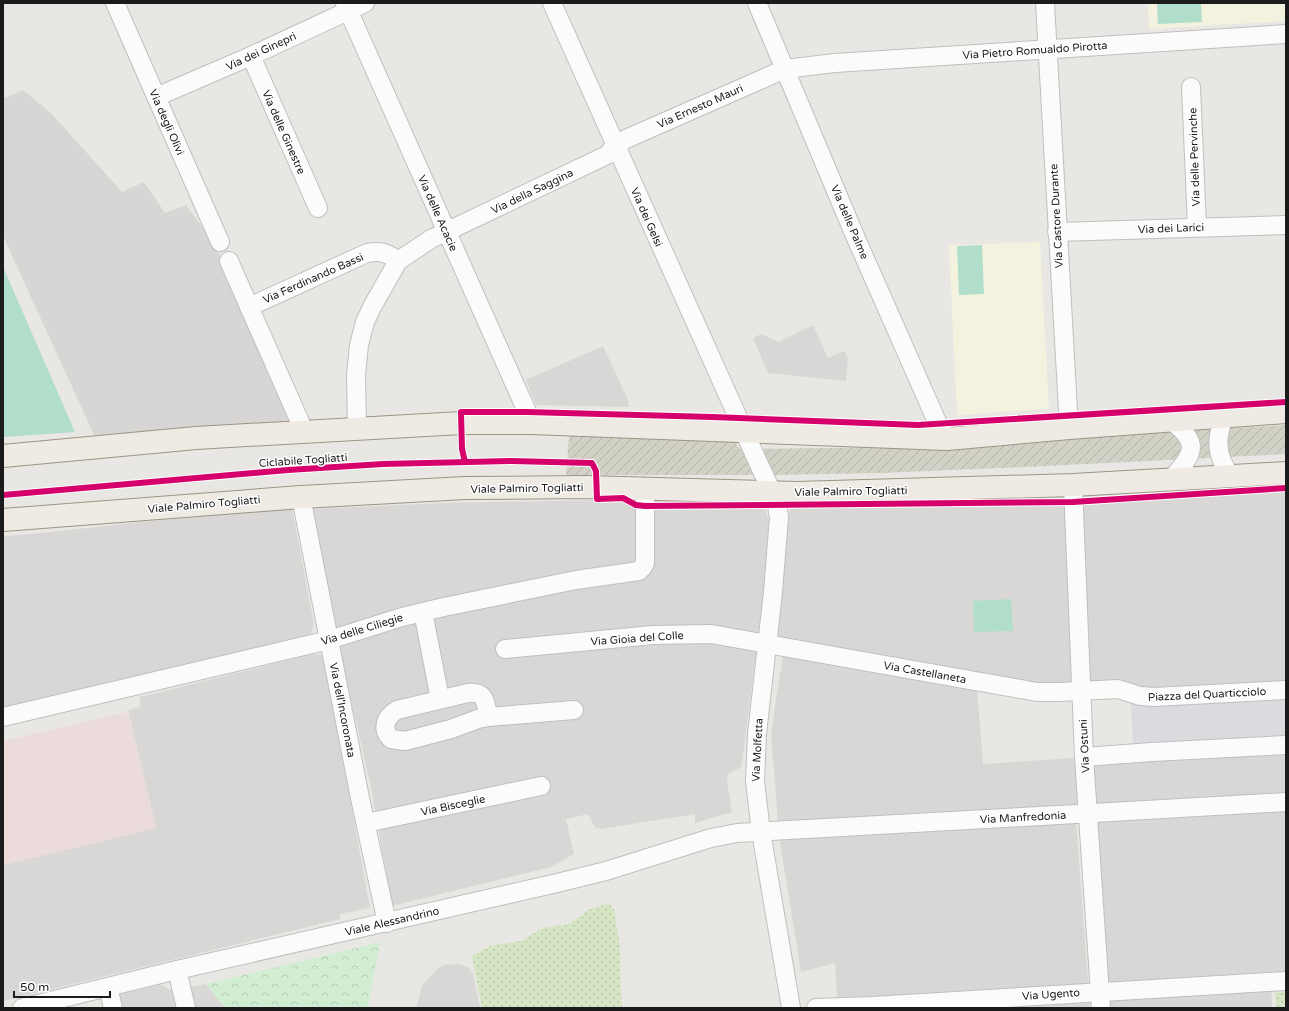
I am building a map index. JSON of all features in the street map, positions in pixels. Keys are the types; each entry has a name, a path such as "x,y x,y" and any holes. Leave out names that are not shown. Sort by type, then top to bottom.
{"main road":[{"path":"3,456 196,438 300,423 357,419 743,430 877,438 946,439 1069,428 1286,412"},
{"name":"Viale Palmiro Togliatti","path":"3,520 301,497 465,488 586,487 813,492 1073,485 1172,478 1286,473"}],"street":[{"name":"Via degli Olivi","path":"115,3 220,242"},
{"name":"Via dei Ginepri","path":"156,97 251,56 347,7 365,3"},
{"name":"Via dei Gelsi","path":"552,3 743,430"},
{"name":"Via delle Palme","path":"757,3 855,236 946,439"},
{"name":"Via Castore Durante","path":"1045,3 1069,428"},
{"name":"Via delle Acacie","path":"347,7 532,423"},
{"name":"Via Pietro Romualdo Pirotta","path":"785,68 843,62 1286,34"},
{"name":"Via delle Ginestre","path":"251,56 318,208"},
{"name":"Via Ernesto Mauri","path":"615,146 626,139 785,68"},
{"name":"Via delle Pervinche","path":"1191,87 1197,227"},
{"name":"Via della Saggina","path":"398,261 431,239 607,155 615,146"},
{"name":"Via dei Larici","path":"1057,232 1286,225"},
{"name":"Via Ferdinando Bassi","path":"249,307 367,253 382,252 390,255 398,261"},
{"path":"229,261 300,423"},
{"path":"357,419 356,367 357,353 362,332 377,297 398,261"},
{"path":"1225,416 1219,431 1218,446 1222,463 1230,475"},
{"path":"1170,420 1187,435 1191,446 1187,460 1172,478"},
{"name":"Via Molfetta","path":"743,430 778,507 779,524 777,558 758,727 755,772 756,801 791,1008"},
{"name":"Via Ostuni","path":"1073,485 1084,757 1101,1000"},
{"name":"Via delle Ciliegie","path":"3,718 329,640 402,617 423,612 576,580 638,571 645,563 645,488"},
{"name":"Via dell'Incoronata","path":"301,497 386,923"},
{"path":"423,612 440,698"},
{"name":"Via Gioia del Colle","path":"505,649 653,635 701,634 721,635 768,645"},
{"name":"Via Castellaneta","path":"768,645 1037,692 1082,690"},
{"name":"Piazza del Quarticciolo","path":"1082,690 1118,689 1140,696 1154,698 1286,690"},
{"path":"488,718 484,698 479,694 468,693 440,698 399,709 386,719 385,726 388,736 396,741 451,729 478,719 574,710"},
{"path":"1084,757 1286,745"},
{"name":"Via Bisceglie","path":"366,823 541,786"},
{"name":"Via Manfredonia","path":"761,832 1286,802"},
{"name":"Viale Alessandrino","path":"22,1008 177,970 579,878 720,836 737,833 761,832"},
{"path":"177,970 186,1008"},
{"name":"Via Ugento","path":"816,1008 1101,1000 1286,981"},
{"path":"108,987 113,1008"}],"shaded area":[{"path":"1148,3 1286,3 1286,21 1149,29"},
{"path":"23,90 51,113 122,192 144,182 165,213 186,205 215,244 291,424 95,437 3,236 3,99"},
{"path":"1040,242 1049,409 957,415 949,245"},
{"path":"813,325 828,358 844,351 848,358 846,381 768,373 753,338 761,334 779,342"},
{"path":"603,346 628,400 629,407 536,405 526,380"},
{"path":"1286,425 1286,454 881,473 776,475 566,475 569,436 735,442 740,449 915,447"},
{"path":"1286,485 1286,684 1153,692 1055,686 775,638 782,560 791,500 1027,499 1146,494"},
{"path":"609,500 762,502 766,512 772,528 772,552 756,655 742,762 741,767 728,774 727,781 732,812 695,823 695,814 601,829 595,827 588,814 566,819 574,854 551,867 392,906 370,782 340,653 312,509 444,503"},
{"path":"292,508 314,624 310,634 303,637 3,710 3,536"},
{"path":"318,654 324,656 370,908 340,914 340,919 3,1001 3,865 156,828 128,710 140,707 140,697"},
{"path":"783,654 977,689 983,764 1074,758 1079,806 778,823 771,734"},
{"path":"1286,695 1286,736 1133,745 1131,703"},
{"path":"128,712 156,828 3,865 3,741"},
{"path":"1286,747 1286,974 1271,975 1272,1008 1108,1008 1094,760"},
{"path":"1076,820 1090,1008 838,1008 835,963 801,972 779,836"},
{"path":"458,964 468,967 473,974 480,1008 416,1008 422,986 436,970 443,965"},
{"path":"206,984 225,1008 190,1008 185,988"},
{"path":"160,985 176,992 180,1008 119,1008 117,995"}],"green space":[{"path":"1157,3 1201,3 1202,22 1158,24"},
{"path":"982,245 984,294 959,295 957,246"},
{"path":"3,267 75,432 3,437"},
{"path":"1011,599 1013,631 974,632 973,601"},
{"path":"606,904 610,905 614,909 620,947 622,1008 482,1008 472,956 490,946 521,941 543,928 569,924 590,909"},
{"path":"380,942 368,1008 225,1008 206,984"},
{"path":"1286,992 1286,1008 1276,1008 1275,993"}],"cycle path":[{"path":"465,462 462,449 461,412 527,412 712,417 918,425 1286,402"},
{"name":"Ciclabile Togliatti","path":"3,495 288,470 383,464 511,461 592,463 596,471 597,499 623,498 636,505 645,506 1073,502 1286,488"}]}
